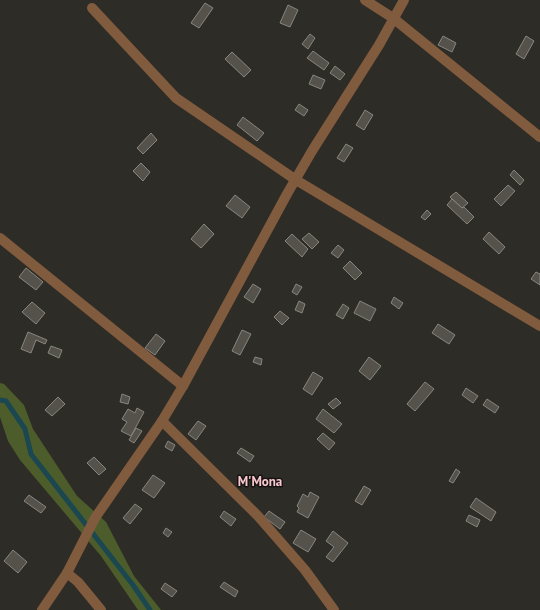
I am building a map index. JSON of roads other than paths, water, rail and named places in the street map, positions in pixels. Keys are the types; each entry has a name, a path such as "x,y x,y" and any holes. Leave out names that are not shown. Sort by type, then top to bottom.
{"street":[{"path":"365,0 393,18 540,137"},
{"path":"42,610 66,573 95,518 162,421 183,386 312,151 380,45 393,18 404,0"},
{"path":"92,8 176,98 296,180 540,326"},
{"path":"0,238 183,386"},
{"path":"162,421 258,516 305,570 334,610"},
{"path":"66,573 78,582 101,610"}],"waterway":[{"path":"0,400 6,401 25,429 31,454 133,585 150,610"}],"district":[{"name":"M'Mona","path":"260,481"}]}
